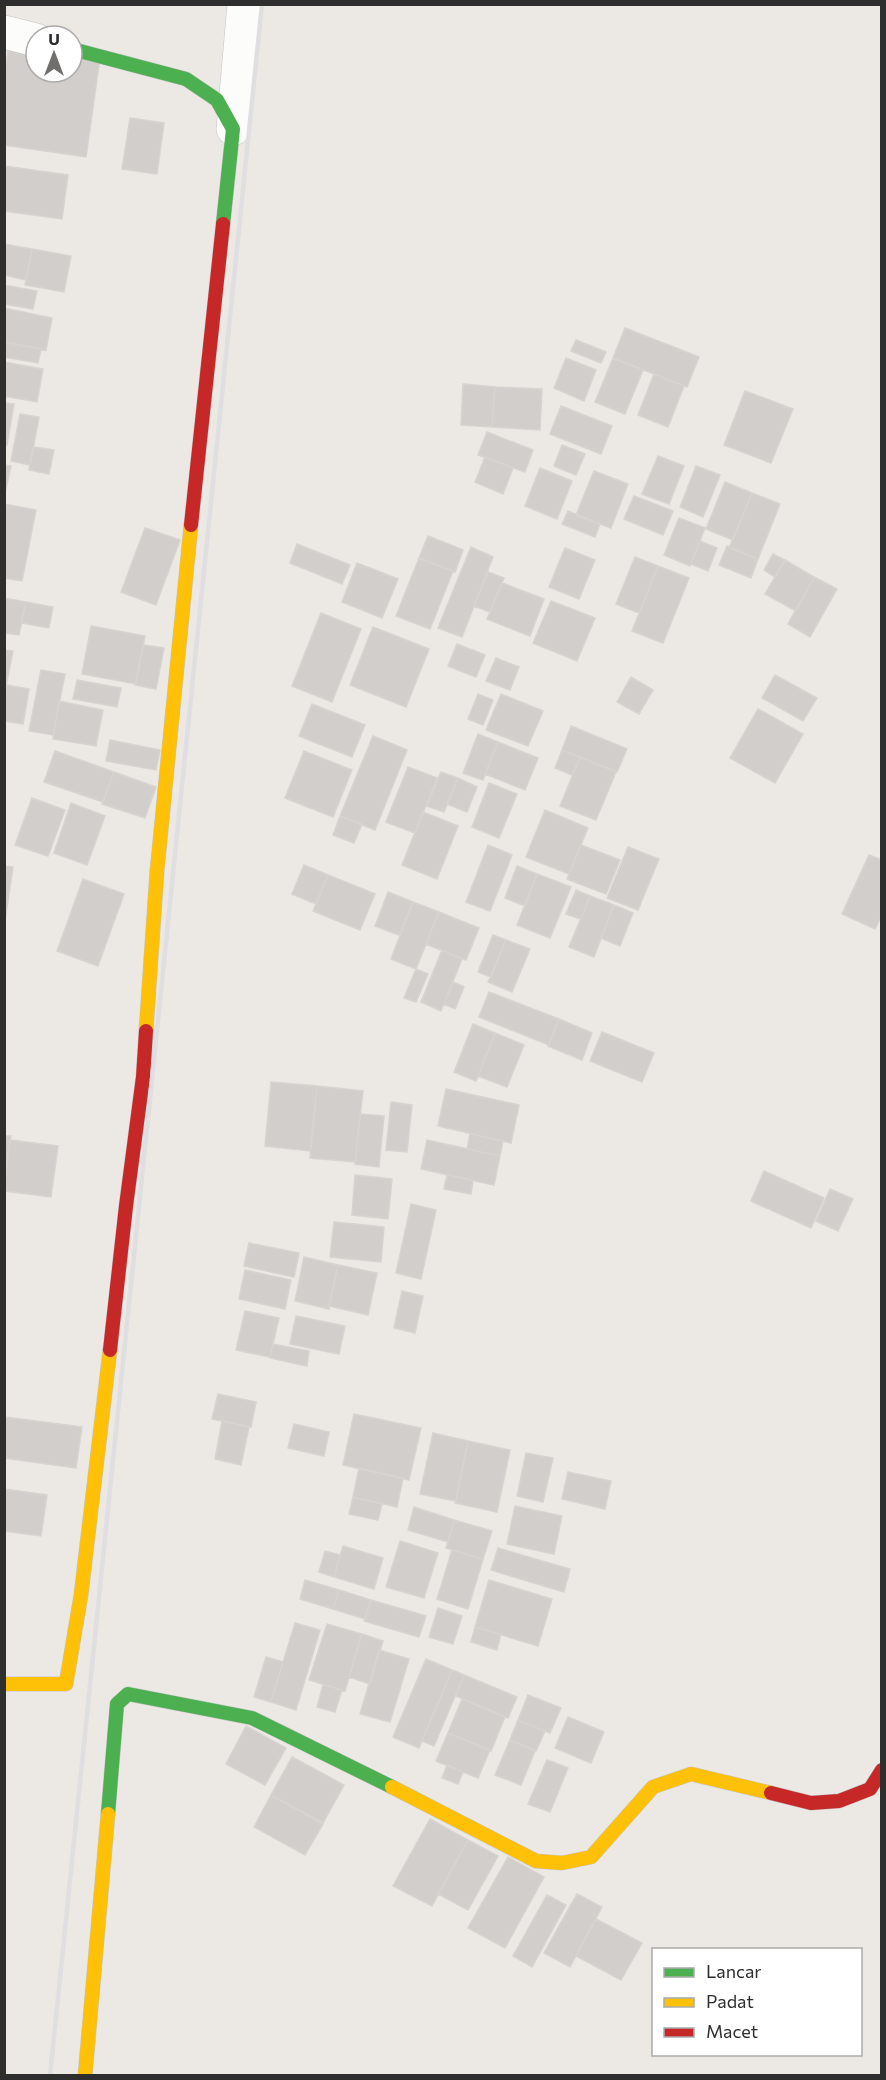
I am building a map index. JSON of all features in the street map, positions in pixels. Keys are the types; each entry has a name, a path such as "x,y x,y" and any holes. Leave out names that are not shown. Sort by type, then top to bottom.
{"street":[{"path":"4,1684 66,1683 81,1596 93,1478 143,1077 157,871 244,4"},
{"path":"4,32 24,37"},
{"path":"84,52 186,79 218,100 232,129"},
{"path":"85,2076 117,1704 128,1694 252,1718 440,1810 536,1861 562,1863 591,1857 653,1787 692,1774 811,1803 839,1801 870,1789 882,1770"}],"building":[{"path":"9,46 24,48 24,84 84,84 84,56 100,58 86,157 4,145 4,75"},
{"path":"130,118 164,123 157,174 122,169"},
{"path":"4,166 68,175 62,219 4,211"},
{"path":"4,244 32,249 26,280 4,275"},
{"path":"32,249 71,256 64,292 25,285"},
{"path":"4,285 37,291 33,309 4,304"},
{"path":"4,308 52,318 46,350 4,342"},
{"path":"625,328 699,357 687,387 613,358"},
{"path":"576,340 606,352 601,363 571,351"},
{"path":"4,342 41,349 38,363 4,357"},
{"path":"566,358 596,370 584,401 554,388"},
{"path":"613,358 643,370 625,414 595,402"},
{"path":"4,362 43,369 37,402 4,396"},
{"path":"654,374 684,386 668,427 638,415"},
{"path":"463,384 495,387 492,427 461,425"},
{"path":"495,387 542,389 540,430 492,427"},
{"path":"745,391 793,409 771,463 724,445"},
{"path":"4,403 14,404 7,445 4,445"},
{"path":"561,406 612,426 601,454 550,434"},
{"path":"20,414 39,417 30,465 11,461"},
{"path":"487,432 533,450 525,472 478,455"},
{"path":"562,445 585,454 576,475 554,466"},
{"path":"33,447 54,450 49,474 29,470"},
{"path":"658,456 684,466 669,504 642,494"},
{"path":"485,457 513,468 503,494 475,482"},
{"path":"4,465 11,466 4,498"},
{"path":"696,466 720,475 703,517 680,507"},
{"path":"540,468 572,481 557,519 525,506"},
{"path":"594,471 628,484 611,528 576,515"},
{"path":"725,482 752,493 733,540 706,529"},
{"path":"752,493 780,504 758,559 729,548"},
{"path":"634,496 673,511 663,535 624,519"},
{"path":"4,504 36,510 22,581 4,578"},
{"path":"568,511 600,524 595,537 562,524"},
{"path":"679,518 705,528 690,566 664,555"},
{"path":"145,528 180,540 156,605 121,592"},
{"path":"428,536 463,550 455,572 419,558"},
{"path":"700,541 717,548 708,571 691,564"},
{"path":"297,544 350,565 342,584 290,563"},
{"path":"727,546 758,559 751,578 719,565"},
{"path":"471,547 493,557 462,637 438,628"},
{"path":"565,548 595,560 579,599 549,587"},
{"path":"773,554 785,560 775,577 764,570"},
{"path":"635,557 658,566 639,613 616,604"},
{"path":"419,558 453,571 430,629 396,616"},
{"path":"785,560 814,577 796,611 765,594"},
{"path":"357,563 398,579 382,618 342,602"},
{"path":"658,566 689,578 663,643 632,631"},
{"path":"488,572 504,578 490,612 474,606"},
{"path":"814,577 837,589 810,637 788,624"},
{"path":"502,583 544,599 530,636 487,619"},
{"path":"4,598 26,602 19,635 4,633"},
{"path":"551,601 595,618 577,661 533,643"},
{"path":"26,602 53,607 49,628 21,623"},
{"path":"321,613 361,629 332,702 292,686"},
{"path":"91,626 145,636 136,684 82,674"},
{"path":"373,627 429,649 406,707 350,685"},
{"path":"457,644 485,655 476,677 448,666"},
{"path":"143,645 164,648 156,689 135,685"},
{"path":"4,650 13,651 4,696"},
{"path":"496,658 519,667 510,690 486,681"},
{"path":"41,670 65,674 53,735 29,731"},
{"path":"775,675 817,698 803,721 762,698"},
{"path":"631,677 653,690 639,714 617,702"},
{"path":"77,680 121,688 117,707 73,699"},
{"path":"7,685 29,689 23,724 4,721 4,696"},
{"path":"478,694 493,700 483,725 468,719"},
{"path":"501,694 543,711 528,746 486,730"},
{"path":"59,701 103,710 96,746 53,739"},
{"path":"312,704 365,725 352,757 299,736"},
{"path":"758,709 803,734 775,783 730,758"},
{"path":"571,726 627,749 617,772 562,750"},
{"path":"478,734 498,742 483,780 463,773"},
{"path":"373,736 407,750 375,830 340,816"},
{"path":"110,740 160,750 156,770 106,761"},
{"path":"498,742 538,758 525,790 485,774"},
{"path":"562,750 580,757 572,775 555,768"},
{"path":"55,751 114,772 103,802 44,782"},
{"path":"304,751 352,770 333,817 285,798"},
{"path":"580,757 616,772 596,820 560,806"},
{"path":"408,767 437,778 415,833 386,822"},
{"path":"114,772 156,787 145,818 102,804"},
{"path":"441,772 458,778 444,812 427,806"},
{"path":"458,778 477,787 467,812 447,804"},
{"path":"489,783 517,794 499,838 472,827"},
{"path":"32,798 65,810 48,856 15,845"},
{"path":"71,803 105,816 87,865 54,853"},
{"path":"545,810 588,828 569,874 526,857"},
{"path":"423,812 458,826 437,879 402,865"},
{"path":"340,816 362,824 354,843 333,835"},
{"path":"488,845 512,855 490,911 466,902"},
{"path":"581,845 620,860 606,894 567,879"},
{"path":"628,847 659,859 638,910 607,898"},
{"path":"869,855 882,860 882,915 875,929 842,914"},
{"path":"304,865 328,875 316,904 292,894"},
{"path":"4,866 13,867 5,921 4,921"},
{"path":"517,866 537,874 525,906 505,898"},
{"path":"537,874 571,887 550,938 517,925"},
{"path":"328,875 375,894 360,930 313,911"},
{"path":"83,879 124,894 98,966 57,951"},
{"path":"576,890 590,896 581,919 566,914"},
{"path":"388,892 413,902 399,935 375,926"},
{"path":"590,896 614,905 594,957 569,947"},
{"path":"413,902 439,912 416,969 391,959"},
{"path":"614,905 633,913 620,946 601,938"},
{"path":"439,912 479,928 466,960 426,944"},
{"path":"493,935 506,940 491,977 478,972"},
{"path":"506,940 530,949 512,992 488,982"},
{"path":"442,950 462,959 441,1011 421,1002"},
{"path":"416,969 428,974 416,1002 404,998"},
{"path":"453,982 464,987 455,1009 444,1004"},
{"path":"489,992 559,1019 549,1045 479,1017"},
{"path":"559,1019 592,1033 582,1060 548,1046"},
{"path":"473,1024 495,1033 476,1081 454,1072"},
{"path":"602,1032 654,1053 642,1082 590,1061"},
{"path":"495,1033 524,1045 507,1087 478,1076"},
{"path":"271,1082 317,1086 310,1151 265,1146"},
{"path":"317,1086 363,1091 355,1162 310,1158"},
{"path":"446,1089 519,1105 511,1143 438,1126"},
{"path":"391,1102 412,1105 407,1152 386,1150"},
{"path":"360,1114 384,1116 379,1167 355,1164"},
{"path":"470,1134 503,1141 500,1156 467,1149"},
{"path":"4,1136 11,1136 4,1181"},
{"path":"10,1140 58,1146 51,1197 4,1191"},
{"path":"427,1140 500,1156 494,1185 421,1169"},
{"path":"764,1171 824,1198 811,1228 751,1201"},
{"path":"355,1175 392,1179 388,1219 352,1215"},
{"path":"447,1175 473,1180 471,1194 444,1189"},
{"path":"830,1189 853,1199 838,1231 816,1221"},
{"path":"411,1204 436,1210 421,1279 396,1273"},
{"path":"334,1222 384,1227 381,1262 330,1257"},
{"path":"249,1243 299,1253 294,1277 244,1266"},
{"path":"304,1257 338,1265 329,1309 295,1301"},
{"path":"338,1265 377,1273 368,1315 329,1306"},
{"path":"245,1270 291,1280 285,1309 239,1299"},
{"path":"402,1291 423,1296 415,1333 394,1328"},
{"path":"245,1311 279,1318 270,1357 236,1350"},
{"path":"296,1316 345,1326 339,1354 290,1344"},
{"path":"273,1344 309,1351 307,1366 270,1358"},
{"path":"218,1394 256,1402 251,1427 212,1419"},
{"path":"354,1414 421,1428 409,1480 343,1465"},
{"path":"4,1417 82,1427 76,1468 4,1458"},
{"path":"222,1421 249,1427 241,1465 215,1459"},
{"path":"294,1424 329,1432 324,1456 288,1448"},
{"path":"433,1433 468,1441 456,1501 420,1494"},
{"path":"468,1441 510,1450 497,1512 455,1503"},
{"path":"526,1453 553,1458 543,1502 517,1496"},
{"path":"359,1468 403,1478 397,1507 353,1497"},
{"path":"568,1472 611,1481 605,1509 562,1499"},
{"path":"4,1489 47,1495 41,1536 4,1531"},
{"path":"353,1497 382,1504 378,1520 349,1514"},
{"path":"515,1506 562,1516 554,1554 507,1544"},
{"path":"414,1507 454,1520 448,1542 408,1530"},
{"path":"454,1520 492,1531 483,1559 446,1548"},
{"path":"400,1541 438,1553 424,1598 386,1587"},
{"path":"343,1546 383,1558 374,1589 334,1577"},
{"path":"498,1548 570,1569 564,1592 491,1570"},
{"path":"452,1550 483,1559 468,1609 437,1599"},
{"path":"325,1551 340,1555 334,1577 319,1572"},
{"path":"305,1580 339,1590 333,1609 300,1599"},
{"path":"489,1580 552,1599 538,1646 475,1627"},
{"path":"339,1590 371,1600 365,1619 333,1609"},
{"path":"371,1600 426,1616 419,1637 364,1621"},
{"path":"438,1608 462,1616 453,1644 429,1637"},
{"path":"295,1623 320,1630 296,1710 271,1702"},
{"path":"327,1624 362,1634 345,1691 309,1680"},
{"path":"475,1627 501,1634 497,1650 471,1642"},
{"path":"362,1634 383,1641 370,1684 349,1677"},
{"path":"379,1650 409,1659 390,1722 360,1714"},
{"path":"266,1657 283,1662 271,1702 254,1697"},
{"path":"426,1659 452,1670 419,1748 393,1737"},
{"path":"452,1670 464,1675 434,1746 422,1741"},
{"path":"464,1675 517,1697 508,1718 456,1696"},
{"path":"323,1685 342,1690 335,1712 317,1707"},
{"path":"528,1695 561,1708 550,1733 518,1720"},
{"path":"462,1699 505,1717 491,1751 448,1733"},
{"path":"568,1717 604,1732 591,1763 555,1748"},
{"path":"518,1720 545,1731 536,1751 510,1740"},
{"path":"246,1726 286,1748 265,1785 226,1764"},
{"path":"448,1733 490,1750 478,1778 436,1761"},
{"path":"510,1740 535,1751 521,1785 495,1775"},
{"path":"292,1757 344,1785 323,1823 271,1795"},
{"path":"547,1760 568,1768 550,1812 528,1804"},
{"path":"447,1765 463,1772 458,1784 442,1778"},
{"path":"271,1795 323,1824 305,1855 254,1827"},
{"path":"430,1819 468,1840 432,1906 393,1886"},
{"path":"468,1840 498,1856 468,1910 438,1894"},
{"path":"508,1857 544,1877 505,1948 468,1928"},
{"path":"577,1894 602,1907 570,1967 544,1953"},
{"path":"547,1895 566,1905 532,1967 513,1956"},
{"path":"596,1919 642,1943 621,1980 576,1956"}],"railway":[{"path":"50,2076 262,4"}],"traffic: fast":[{"path":"84,52 186,79 217,100 233,129 223,224"},
{"path":"108,1814 117,1704 128,1694 252,1718 392,1787"}],"traffic: slow":[{"path":"146,1031 157,871 191,525"},
{"path":"4,1684 66,1684 81,1595 110,1350"},
{"path":"392,1787 536,1861 562,1863 591,1857 653,1787 691,1774 771,1793"},
{"path":"85,2076 108,1814"}],"traffic: jam":[{"path":"191,525 223,224"},
{"path":"110,1350 143,1077 146,1031"},
{"path":"771,1793 811,1803 839,1801 870,1789 882,1770"}]}
